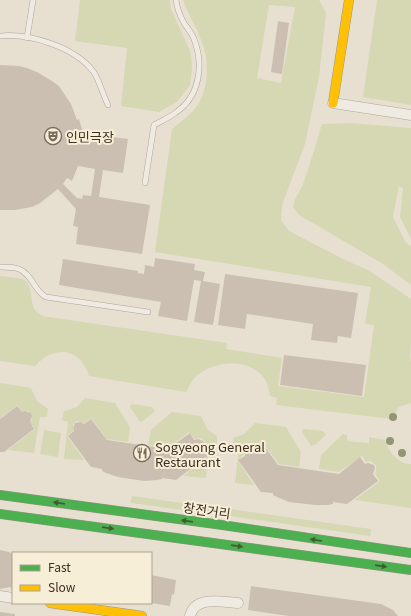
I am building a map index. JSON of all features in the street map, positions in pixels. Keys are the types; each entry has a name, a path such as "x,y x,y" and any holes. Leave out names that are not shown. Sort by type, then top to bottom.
{"main road":[{"path":"333,103 349,0"},
{"name":"창전거리","path":"0,495 411,553"},
{"path":"0,514 411,570"},
{"path":"57,604 142,616"}],"street":[{"path":"333,103 411,115"},
{"path":"0,596 12,598"},
{"path":"190,616 192,610 198,604 210,601 238,603"}],"lane":[{"path":"27,38 33,0"},
{"path":"145,183 154,125 177,113 188,101 195,90 199,78 200,63 194,37 177,8 176,0"},
{"path":"0,36 27,38 60,46 80,59 93,72 108,105"},
{"path":"0,267 20,269 26,273 40,294 46,297 148,312"}],"green space":[{"path":"80,0 170,0 171,9 191,53 192,68 190,85 177,102 159,112 121,106 127,48 75,41"},
{"path":"183,0 319,0 326,13 319,77 305,144 282,205 281,220 289,231 345,260 368,270 411,299 411,403 399,407 391,419 276,405 277,398 270,396 266,381 260,373 243,365 223,364 204,371 196,376 186,392 89,376 85,366 79,359 66,352 58,352 50,355 42,359 35,366 0,361 0,276 19,278 26,281 30,288 33,306 36,312 42,316 227,343 226,349 282,358 278,386 364,397 374,325 365,324 371,287 155,252 172,129 193,111 199,103 203,95 207,76 204,48","holes":["269,5 295,7 281,83 257,78"]},
{"path":"377,0 411,0 411,105 363,97"},
{"path":"350,123 411,128 411,239 400,217 403,188 399,186 393,217 405,241 411,247 411,285 383,264 299,215 293,207 311,162 322,124"},
{"path":"1,383 31,388 37,401 48,409 47,417 40,417 34,453 8,450 35,429 30,422 32,420 31,413 28,411 22,412 17,405 0,418"},
{"path":"85,398 115,403 130,427 128,442 107,439 91,418 84,423 78,421 73,425 73,431 67,436 84,460 64,459 68,422 62,420 64,411 77,407"},
{"path":"133,404 152,407 155,411 140,422 130,407 130,405"},
{"path":"172,412 201,416 208,430 217,436 217,445 209,444 206,478 183,476 207,456 203,450 205,447 204,441 201,438 195,439 189,432 168,448 148,445 151,430"},
{"path":"255,423 286,427 301,452 299,467 279,464 262,442 255,447 249,445 243,449 243,455 238,461 254,485 235,483 239,447 233,446 233,438 244,434"},
{"path":"44,430 61,433 58,457 40,454"},
{"path":"302,430 323,431 326,435 315,445 311,446 302,432"},
{"path":"343,434 347,435 347,441 369,443 369,437 385,440 394,456 402,462 411,464 411,508 355,500 380,481 375,474 376,465 370,461 366,462 362,456 339,472 319,469 321,455"},
{"path":"132,496 211,507 210,514 131,503"},
{"path":"223,508 371,529 370,536 222,515"}],"building":[{"path":"278,21 289,23 282,74 271,72"},
{"name":"인민극장","path":"0,65 27,68 37,72 59,86 71,104 77,120 79,119 83,133 128,139 123,173 103,170 99,197 150,205 142,254 76,244 78,227 73,226 76,209 58,189 40,203 32,207 15,210 0,210","holes":["78,166 95,169 91,196 83,195 82,199 77,198 63,184 67,178 72,181"]},
{"path":"155,258 195,264 194,270 205,272 203,281 220,284 213,325 194,322 201,281 194,280 187,321 158,316 161,302 59,285 63,259 138,271 138,273 144,274 145,265 154,267"},
{"path":"225,274 358,293 351,338 338,336 337,343 311,340 313,324 247,314 245,329 218,325"},
{"path":"284,355 366,365 362,396 280,385"},
{"path":"17,406 22,412 25,411 31,413 32,416 30,422 34,429 4,452 0,452 0,419"},
{"name":"Sogyeong General Restaurant","path":"91,419 107,440 168,449 190,433 194,440 198,439 203,441 204,444 202,450 207,456 176,480 162,478 144,481 118,477 102,471 102,469 91,467 68,436 74,431 73,428 75,423 81,422 84,424"},
{"path":"262,443 278,465 339,474 360,457 365,464 368,463 374,465 375,468 373,474 378,481 347,504 333,502 333,504 328,505 315,505 289,502 273,495 273,493 261,492 238,460 245,456 244,450 246,447 249,446 255,448"},
{"path":"0,550 12,554 12,589 10,587 0,589"},
{"path":"152,575 176,580 174,595 172,594 170,606 152,603"},
{"path":"251,586 381,604 393,610 398,616 289,616 248,610"},
{"path":"0,612 15,614 15,616 0,616"}],"traffic: fast":[{"path":"0,495 215,524 411,553"},
{"path":"0,514 411,570"}],"traffic: slow":[{"path":"333,103 349,0"},
{"path":"57,604 142,616"}],"place":[{"name":"인민극장","path":"53,136"},
{"name":"Sogyeong General Restaurant","path":"142,453"}]}
